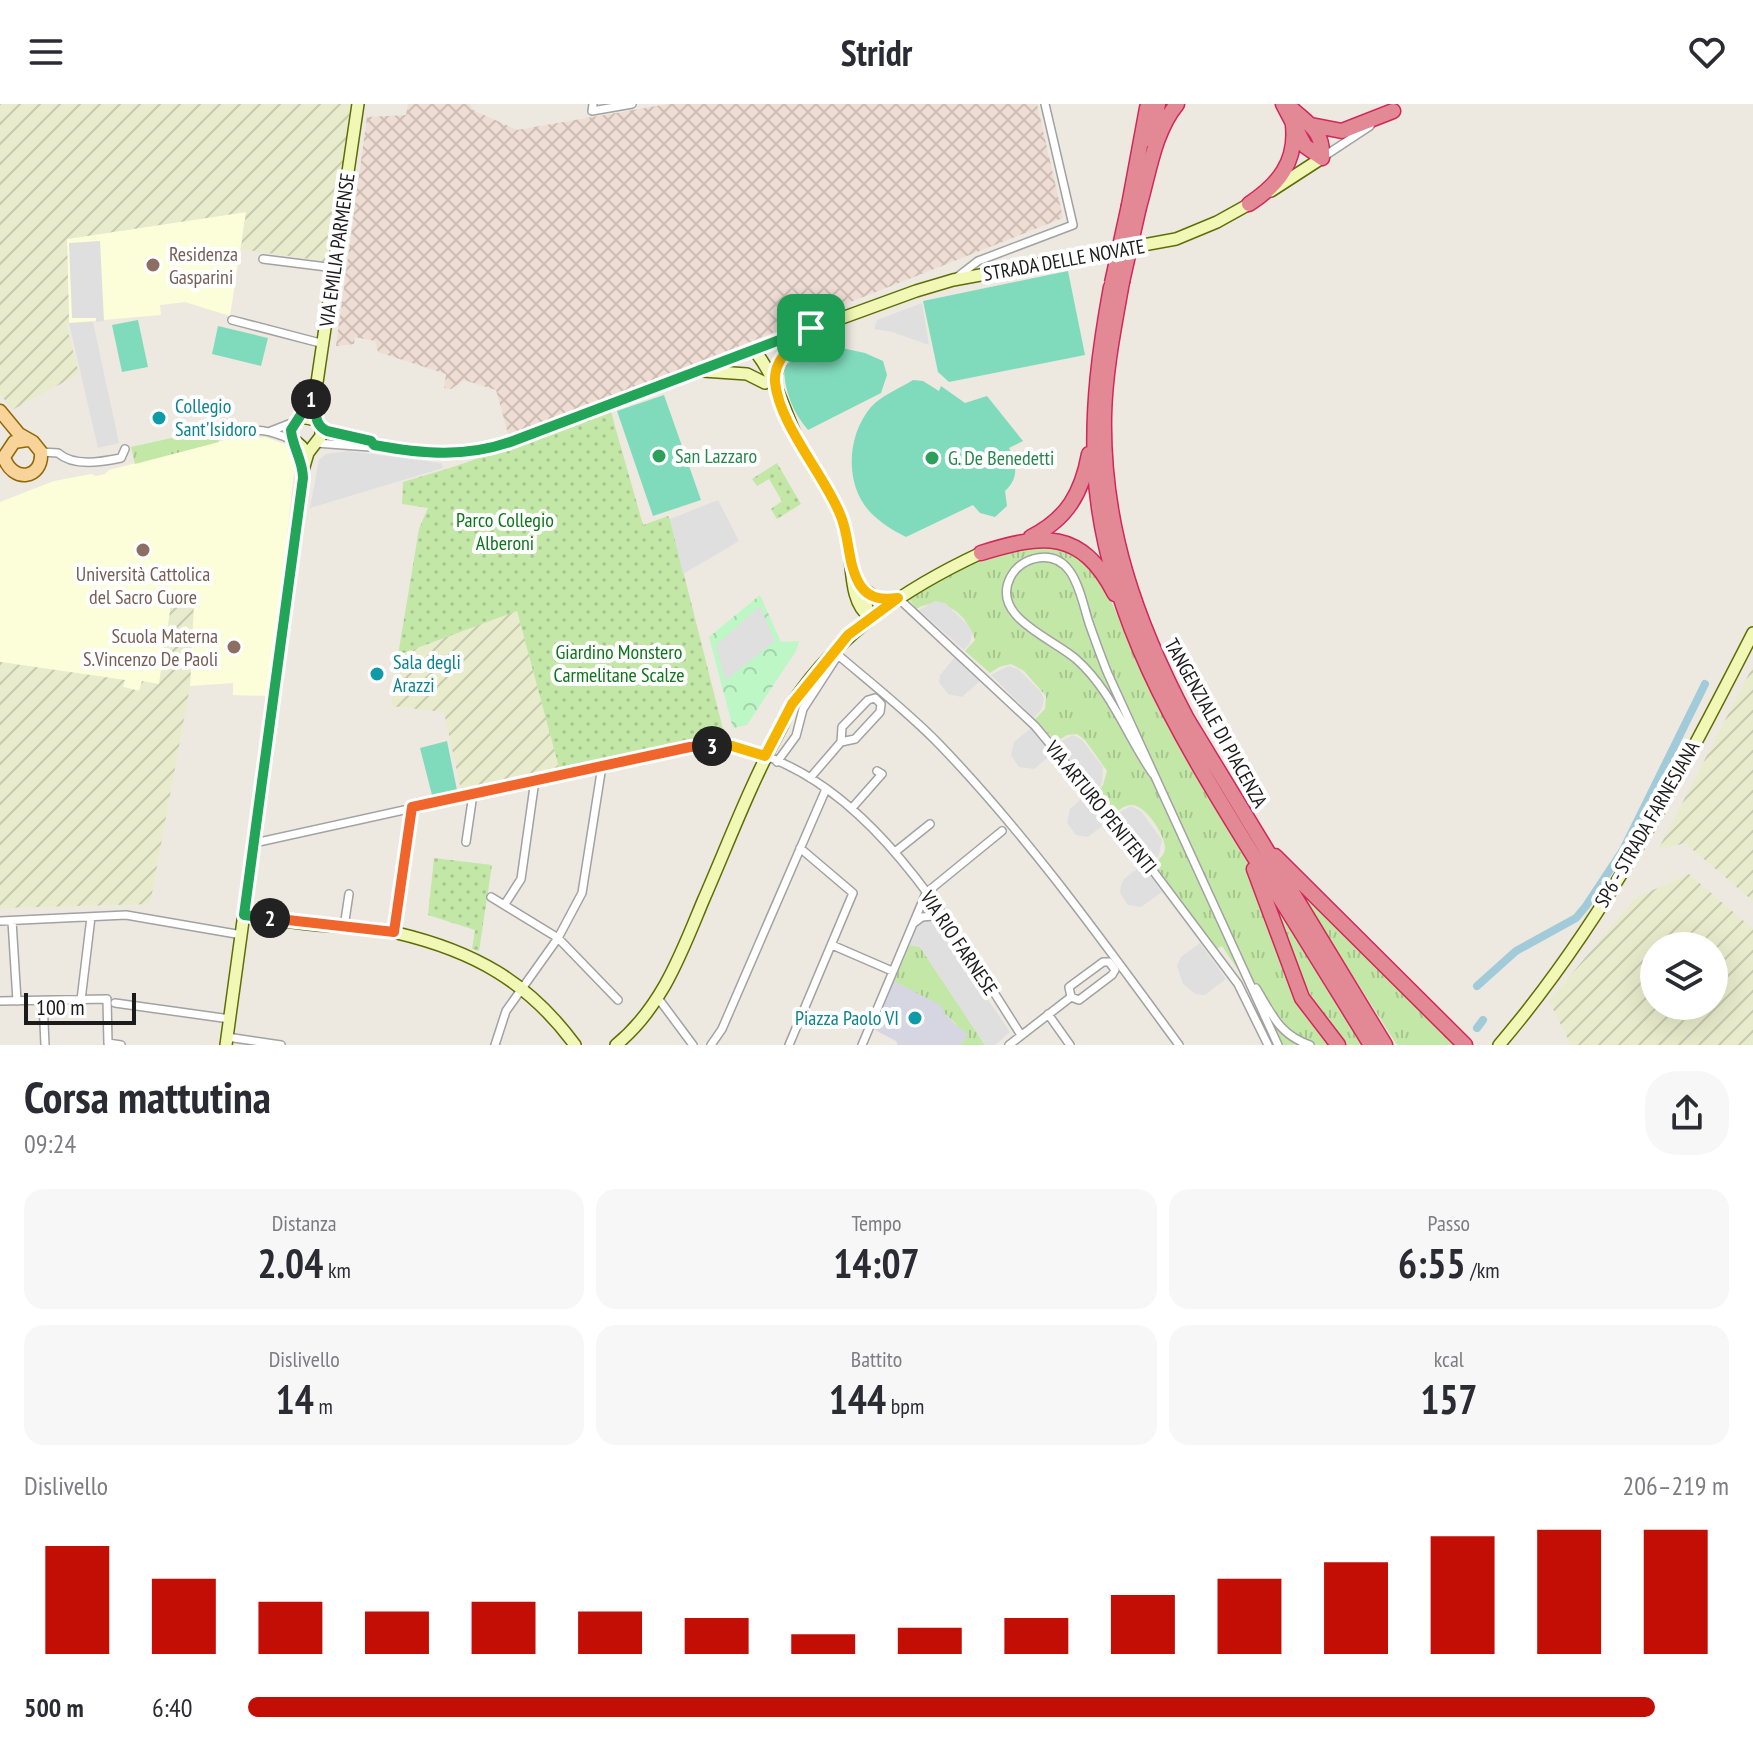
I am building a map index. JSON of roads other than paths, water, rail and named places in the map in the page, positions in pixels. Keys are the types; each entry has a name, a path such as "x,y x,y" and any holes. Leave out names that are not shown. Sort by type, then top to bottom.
{"highway":[{"name":"TANGENZIALE DI PIACENZA","path":"1134,206 1148,104"},
{"name":"TANGENZIALE DI PIACENZA","path":"1158,104 1098,357 1095,469 1106,546 1128,620 1177,728 1385,1045"},
{"path":"1134,206 1159,135 1177,104"},
{"path":"1285,104 1305,146 1322,158"},
{"path":"1285,104 1311,125 1323,144 1322,158"},
{"path":"1311,125 1342,131 1398,107"},
{"path":"1249,204 1283,175 1292,155 1292,121"},
{"name":"TANGENZIALE DI PIACENZA","path":"1117,283 1104,415 1105,467 1116,543 1138,615 1158,665 1250,839 1371,1045"},
{"path":"981,553 1023,540 1047,529 1063,516 1078,495 1085,477 1095,416"},
{"path":"1023,540 1040,538 1061,542 1095,562 1128,620"},
{"path":"1250,839 1302,998 1338,1045"},
{"path":"1250,839 1465,1045"}],"main road":[{"name":"VIA EMILIA PARMENSE","path":"227,1041 303,471 314,444 321,436 315,396 358,104"},
{"name":"STRADA DELLE NOVATE","path":"754,350 953,280 1176,239 1217,222 1322,158"},
{"path":"770,382 785,352 811,328"},
{"path":"754,350 800,444 842,517 858,591 870,617"},
{"path":"703,371 747,374 770,382"},
{"name":"VIA EMILIA PARMENSE","path":"303,471 296,443 290,434 315,396"},
{"path":"0,411 19,434 38,446 41,452 36,471 26,476 0,478"},
{"path":"297,420 318,424"},
{"path":"0,435 3,456 16,475"},
{"path":"3,456 14,442 27,440"},
{"path":"296,443 305,447 314,444"},
{"path":"616,1045 641,1023 672,975 765,756 792,704 848,635 870,617 898,598 981,553"},
{"path":"858,591 877,598 898,598"},
{"path":"848,635 858,591"},
{"name":"SP6 - STRADA FARNESIANA","path":"1499,1045 1544,986 1636,851 1753,633"},
{"path":"244,915 394,932 473,957 522,988 545,1007 570,1042"}],"street":[{"path":"592,108 632,104"},
{"path":"953,280 978,261 1073,225 1045,104"},
{"name":"STRADA DELLE NOVATE","path":"1322,158 1398,107"},
{"path":"263,259 335,268"},
{"path":"232,320 324,344"},
{"name":"STRADA DELLE NOVATE","path":"374,445 444,454 478,452 754,350"},
{"path":"271,431 297,420"},
{"path":"314,444 374,445 371,441 318,424"},
{"path":"231,434 245,430 271,431 296,443"},
{"path":"41,452 58,453 65,459 98,462 121,458 125,449"},
{"path":"1153,774 1138,753 1118,710 1093,675 1060,645 1017,618 1008,606 1006,593 1009,580 1016,568 1027,561 1042,557 1057,560 1069,568 1078,584 1108,674 1278,1045"},
{"name":"VIA ARTURO PENITENTI","path":"898,598 1035,726 1133,844 1238,984 1268,1045"},
{"path":"777,762 796,736 803,709 838,655 937,741 959,766 1072,901 1179,1045"},
{"path":"810,778 841,742 842,727 868,700 875,698 881,704 880,712 855,739 841,742"},
{"name":"VIA RIO FARNESE","path":"254,843 690,747 732,746 765,756 810,778 852,808 895,852 943,915 1021,1035"},
{"path":"495,1045 506,1011 558,938 582,893 602,766"},
{"path":"852,808 882,774 877,771"},
{"path":"505,904 521,879 535,780"},
{"path":"711,1045 722,1029 826,789"},
{"path":"466,842 473,794"},
{"path":"394,932 412,807"},
{"path":"895,852 930,824"},
{"path":"862,1045 926,893 1002,831"},
{"path":"789,1045 853,893 800,848"},
{"path":"344,927 349,894"},
{"path":"491,897 558,938 618,1000"},
{"path":"912,925 922,917 943,915"},
{"path":"81,1000 91,917"},
{"path":"0,921 143,917 242,935"},
{"path":"12,921 17,1001"},
{"path":"832,945 892,971"},
{"path":"1235,951 1277,1024 1292,1039 1310,1045"},
{"path":"1103,962 1109,962 1115,970 1112,975 1079,1000 1071,997 1069,987 1103,962"},
{"path":"1009,1045 1071,997"},
{"path":"658,998 693,1045"},
{"path":"0,1001 107,999 108,1043 121,1045"},
{"path":"43,1001 45,1045"},
{"path":"115,1003 230,1019"},
{"path":"1048,1014 1070,1045"},
{"path":"227,1041 281,1045"}],"waterway":[{"path":"1477,986 1516,951 1576,918 1586,906 1623,850 1705,684"},
{"path":"1477,1028 1483,1020"}],"place":[{"name":"Residenza Gasparini","path":"153,265"},
{"name":"Collegio Sant'Isidoro","path":"159,418"},
{"name":"San Lazzaro","path":"659,456"},
{"name":"G. De Benedetti","path":"932,458"},
{"name":"Università Cattolica del Sacro Cuore","path":"143,550"},
{"name":"Scuola Materna S.Vincenzo De Paoli","path":"234,647"},
{"name":"Sala degli Arazzi","path":"377,674"},
{"name":"Piazza Paolo VI","path":"915,1018"}],"park label":[{"name":"Parco Collegio Alberoni","path":"505,532"},
{"name":"Giardino Monstero Carmelitane Scalze","path":"619,664"}]}
